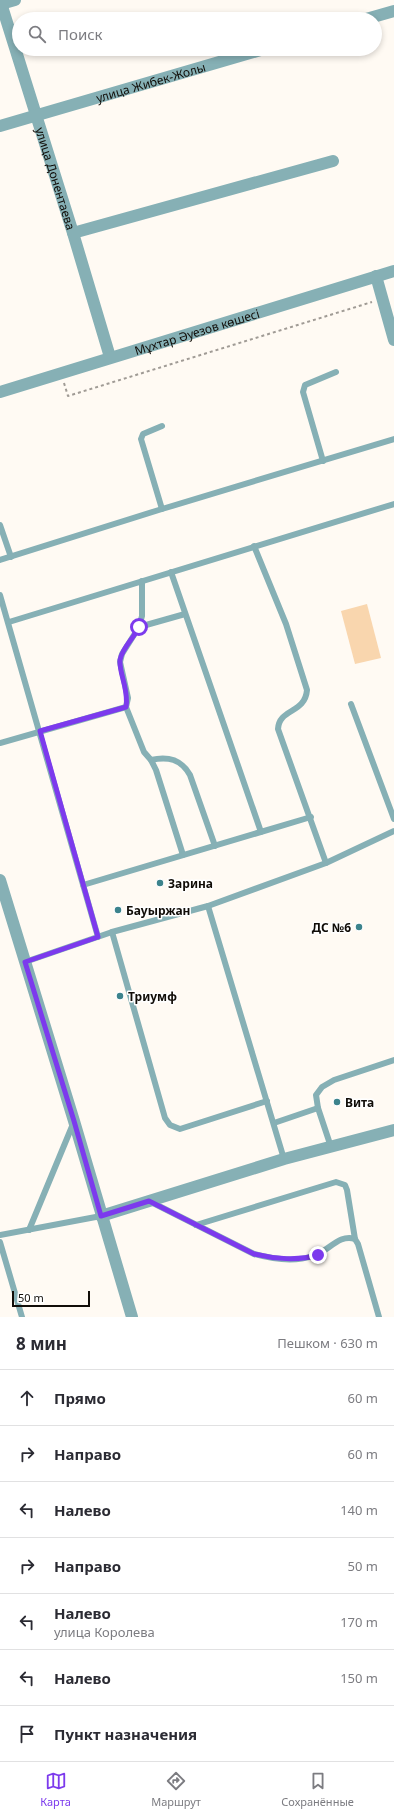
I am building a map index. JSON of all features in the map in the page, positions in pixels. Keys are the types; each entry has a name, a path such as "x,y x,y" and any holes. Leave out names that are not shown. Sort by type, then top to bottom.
{"street":[{"path":"1,2 15,0"},
{"name":"улица Донентаева","path":"1,2 12,37"},
{"path":"382,14 394,11"},
{"name":"улица Донентаева","path":"18,56 110,358"},
{"name":"улица Жибек-Жолы","path":"0,126 240,56"},
{"path":"73,233 333,161"},
{"name":"Мұхтар Әуезов көшесі","path":"0,392 393,270"},
{"path":"376,276 394,340"},
{"path":"0,880 132,1317"},
{"path":"101,1216 284,1159 394,1130"}],"lane":[{"path":"323,461 303,392 305,386 336,372"},
{"path":"162,426 143,434 141,439 162,509"},
{"path":"0,560 394,439"},
{"path":"9,622 394,504"},
{"path":"0,525 10,557"},
{"path":"254,546 286,624 307,690 305,701 301,706 282,717 278,724 278,729 311,817 326,863"},
{"path":"171,572 261,832"},
{"path":"142,581 142,616 139,627 122,654 120,662 128,698 126,707 144,752 151,760 156,770 183,856"},
{"path":"0,595 9,622 98,937"},
{"path":"139,627 185,614"},
{"path":"351,704 394,819"},
{"path":"0,743 126,707"},
{"path":"151,760 162,757 182,763 190,775 215,846"},
{"path":"83,885 311,817"},
{"path":"25,962 112,932 208,906 326,863 394,831"},
{"path":"208,906 284,1159"},
{"path":"112,932 165,1118 170,1125 180,1129 267,1101"},
{"path":"331,1147 318,1108 316,1095 322,1087 334,1080 394,1060"},
{"path":"274,1123 318,1108"},
{"path":"29,1230 74,1121"},
{"path":"196,1224 336,1182 341,1182 345,1185 347,1190 355,1239 358,1244 379,1317"},
{"path":"149,1201 254,1254 269,1258 311,1257 318,1255 338,1241 346,1238 355,1239"},
{"path":"0,1235 101,1216"},
{"path":"0,1242 22,1317"}],"path":[{"path":"60,373 68,396 383,299"}],"shaded area":[{"path":"367,604 381,658 355,664 341,611"}],"place":[{"name":"Зарина","path":"160,883"},
{"name":"Бауыржан","path":"118,910"},
{"name":"ДС №6","path":"359,927"},
{"name":"Триумф","path":"120,996"},
{"name":"Вита","path":"337,1102"}],"route":[{"path":"139,627 122,654 120,662 128,698 126,707 40,731 98,937 25,962 74,1121 101,1216 149,1201 254,1254 269,1258 311,1257 318,1255"}]}
